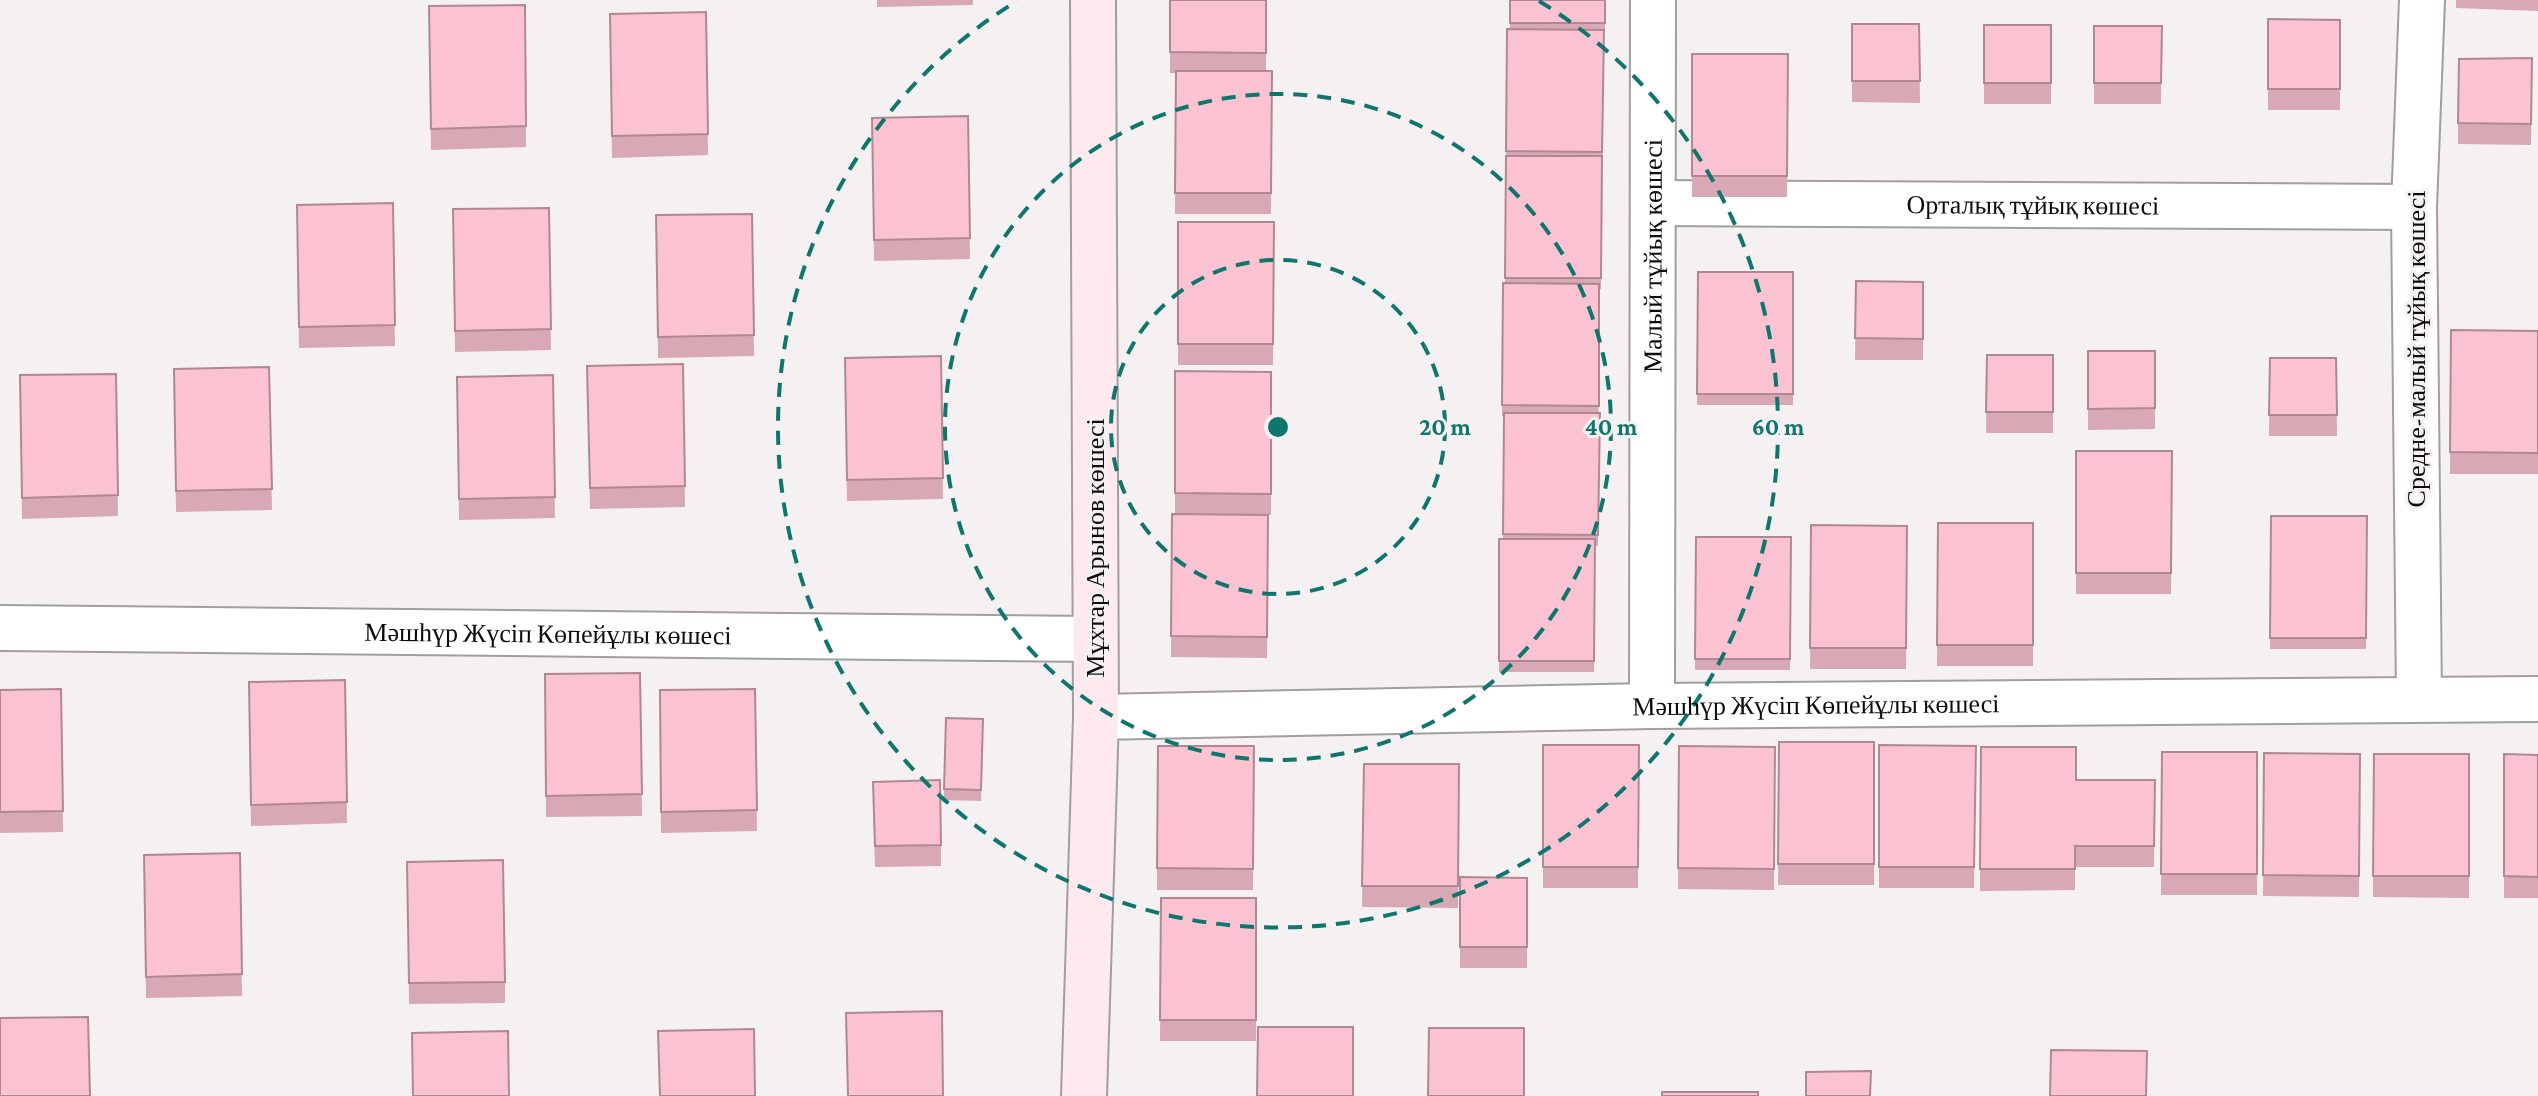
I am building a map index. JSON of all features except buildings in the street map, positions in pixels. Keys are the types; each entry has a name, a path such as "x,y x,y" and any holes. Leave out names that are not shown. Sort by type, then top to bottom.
{"main road":[{"name":"Мұхтар Арынов көшесі","path":"1084,1096 1096,717 1093,0"}],"street":[{"name":"Малый тұйық көшесі","path":"1652,706 1653,0"},
{"name":"Средне-малый тұйық көшесі","path":"2419,698 2414,207 2422,0"},
{"name":"Орталық тұйық көшесі","path":"1653,203 2414,207"},
{"name":"Мәшһүр Жүсіп Көпейұлы көшесі","path":"0,628 1095,639"},
{"name":"Мәшһүр Жүсіп Көпейұлы көшесі","path":"1096,717 1652,706 2538,699"}]}
